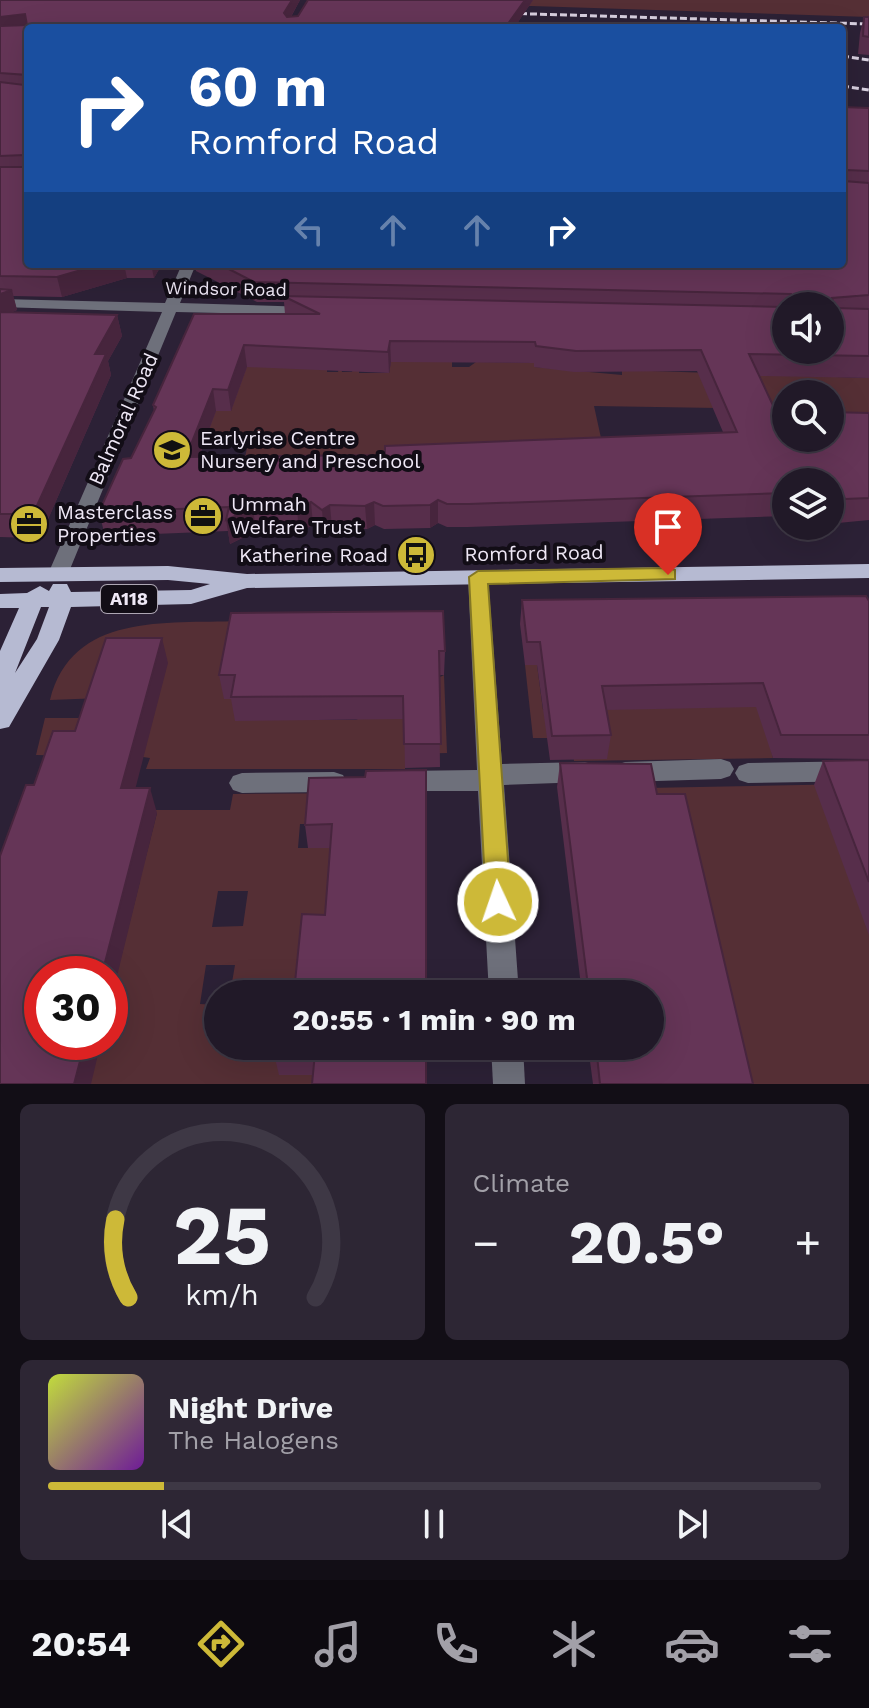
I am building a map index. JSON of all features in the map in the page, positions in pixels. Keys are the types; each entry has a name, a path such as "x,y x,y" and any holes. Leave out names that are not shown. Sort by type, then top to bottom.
{"main road":[{"name":"Romford Road","path":"0,575 168,573 247,581 869,571"},
{"path":"4,710 30,674 62,600 58,574"},
{"path":"4,710 2,669 33,600 58,574"},
{"name":"Romford Road","path":"0,601 191,597 247,581"}],"street":[{"name":"Balmoral Road","path":"58,574 187,268"},
{"name":"Windsor Road","path":"0,303 325,311"},
{"path":"478,577 503,980"},
{"path":"384,781 721,769"},
{"path":"748,773 869,771"},
{"path":"242,783 352,782"},
{"path":"508,1060 509,1084"}],"shaded area":[{"path":"422,0 869,0 869,17 436,3"},
{"path":"391,360 452,361 452,367 469,367 476,362 534,363 535,367 622,375 622,370 865,378 869,372 869,453 844,443 844,380 772,380 772,409 594,406 601,438 237,495 250,434 201,433 216,411 231,411 243,361 327,368 327,372 338,372 340,363 342,372 352,372 354,363 360,364 359,373 389,373"},
{"path":"238,621 239,699 304,720 356,720 444,675 447,753 405,754 405,769 146,769 150,758 143,757 102,698 50,700 61,671 79,651 100,637 153,624"},
{"path":"748,661 773,758 574,761 571,738 533,738 525,665 537,665 543,710 598,709"},
{"path":"45,718 96,718 84,756 36,755"},
{"path":"855,784 869,903 869,1084 665,1084 661,1060 664,1060 664,980 649,980 646,788"},
{"path":"367,793 310,824 300,824 298,848 365,848 330,916 305,980 232,980 235,965 206,965 200,1004 204,1004 204,1060 317,1060 354,1075 354,1084 90,1084 96,1060 128,1060 128,956 121,956 140,881 87,861 145,860 157,813 102,813 102,810 230,810 233,794","holes":["218,891 248,891 243,926 212,927"]}],"building":[{"path":"0,0 292,0 284,13 287,17 298,16 308,0 525,0 508,24 27,24 25,14 0,17"},
{"path":"864,17 869,17 869,37 863,36"},
{"path":"24,25 24,75 0,73 0,26"},
{"path":"0,82 24,85 24,155 0,156"},
{"path":"846,107 869,108 869,171 847,170 846,174"},
{"path":"0,167 24,167 24,268 88,268 57,277 0,276"},
{"path":"846,181 869,183 869,295 844,297 844,292 772,294 254,282 227,268 846,268"},
{"path":"283,296 772,307 772,354 749,354 772,403 772,452 844,452 844,412 869,413 869,498 845,499 844,468 772,468 772,493 469,504 447,504 438,500 430,505 383,506 374,502 365,506 330,505 322,510 311,502 297,509 253,508 226,520 229,507 99,512 123,459 131,458 156,407 153,405 194,314 320,314","holes":["390,341 535,342 536,346 576,351 701,350 737,432 385,446 385,455 186,457 213,389 228,390 244,345 388,352"]},
{"path":"844,308 869,309 869,356 844,356"},
{"path":"0,312 117,315 95,354 106,354 35,510 26,514 0,514"},
{"path":"866,596 869,601 869,735 781,735 763,683 602,686 611,735 552,736 540,642 527,642 522,600"},
{"path":"443,611 445,651 439,651 441,744 404,744 403,696 231,697 235,675 219,675 231,613"},
{"path":"106,638 162,638 121,788 150,788 107,956 24,956 24,1060 80,1060 74,1084 0,1084 0,856 26,785 34,785 53,731 75,731"},
{"path":"869,760 869,882 823,761"},
{"path":"560,763 651,764 657,794 685,794 753,1084 600,1084 597,1060 664,1060 664,980 587,980"},
{"path":"426,770 426,980 295,980 302,914 325,915 332,824 305,825 309,778 365,777 366,771"},
{"path":"314,1060 426,1060 426,1084 312,1084"}],"railway":[{"path":"500,13 869,24"},
{"path":"492,20 508,24"},
{"path":"846,57 869,60"},
{"path":"846,87 869,90"}],"place":[{"name":"Earlyrise Centre Nursery and Preschool","path":"172,450"},
{"name":"Ummah Welfare Trust","path":"203,516"},
{"name":"Masterclass Properties","path":"29,524"},
{"name":"Katherine Road","path":"416,555"}],"route":[{"path":"498,902 478,577 668,575"}]}
